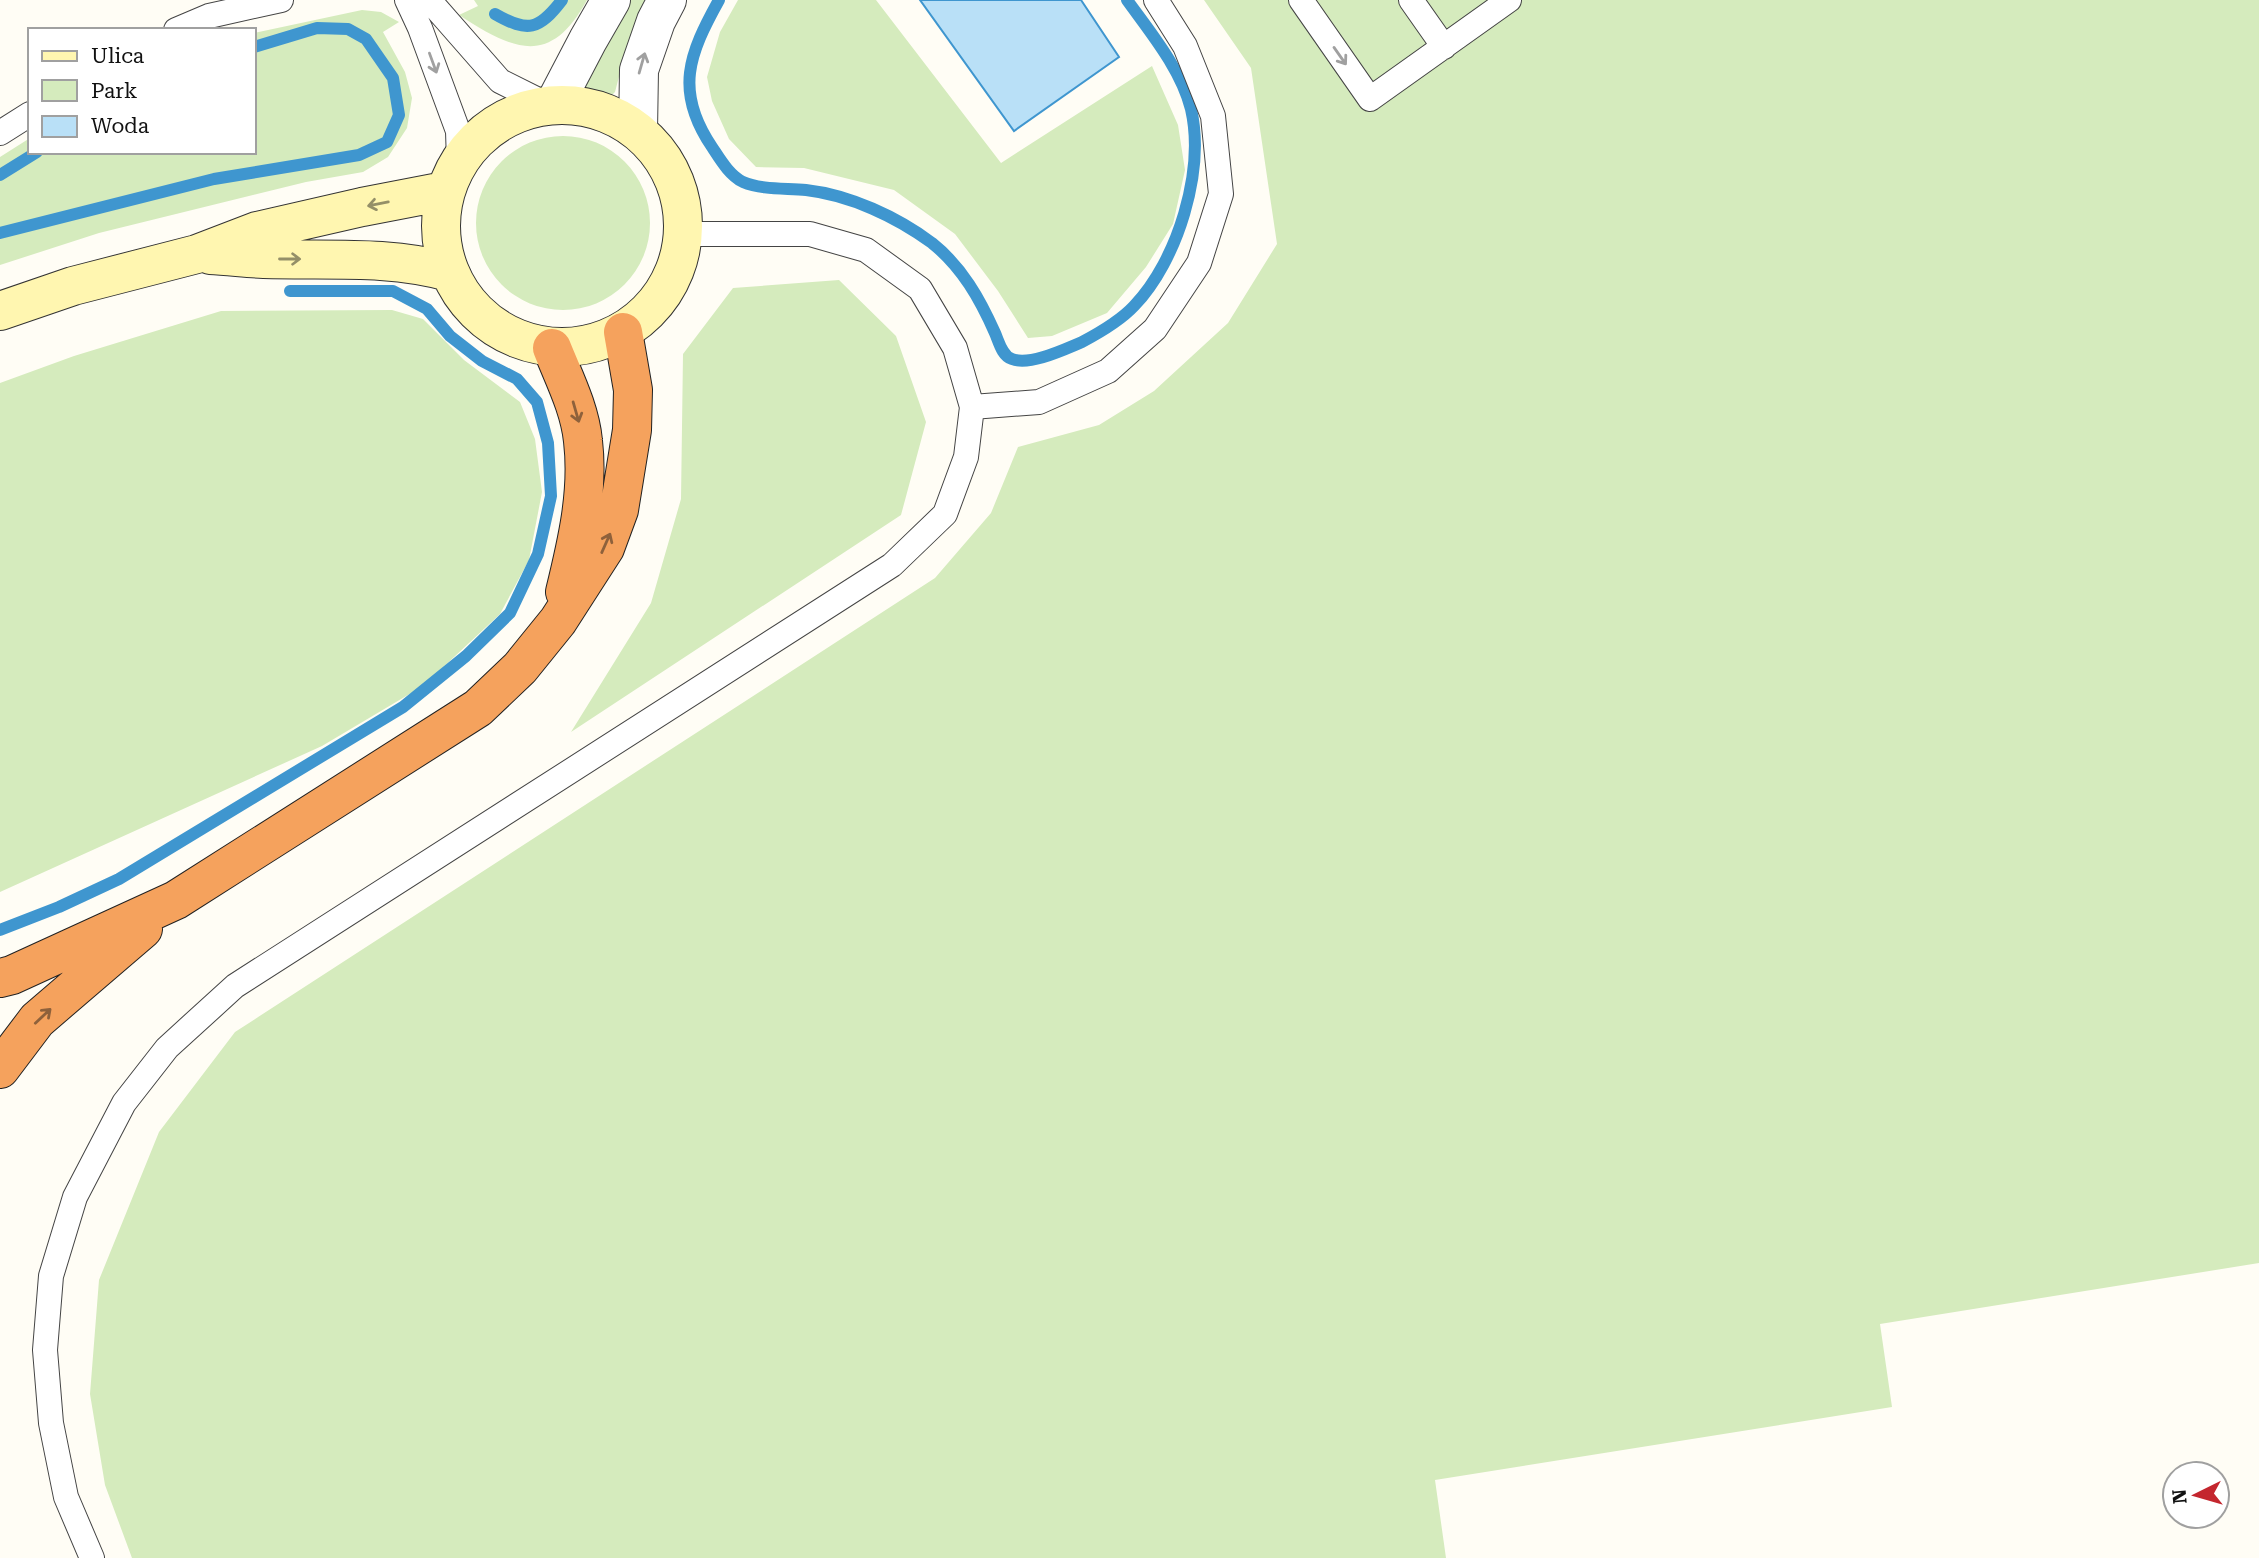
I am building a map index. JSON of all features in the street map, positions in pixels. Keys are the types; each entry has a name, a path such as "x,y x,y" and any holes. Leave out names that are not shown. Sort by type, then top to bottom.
{"highway":[{"path":"0,978 12,975 176,900 478,708 520,668 558,621 605,548 619,510 632,430 633,390 624,332"},
{"path":"552,348 576,408 583,439 584,471 579,535 558,621"},
{"path":"0,1069 37,1020 176,900"}],"main road":[{"path":"552,105 584,106 612,115 638,131 664,160 680,195 683,234 675,273 654,306 624,332 589,346 552,348 519,341 489,325 465,301 449,272 440,232 452,176 479,137 514,114 552,105"},
{"path":"0,311 73,286 197,254 257,231 362,207 452,176"},
{"path":"197,254 264,259 367,260 430,267 449,272"}],"street":[{"path":"552,105 611,0"},
{"path":"638,131 639,70 667,0"}],"lane":[{"path":"181,28 209,16 281,0"},
{"path":"407,0 458,131 452,176"},
{"path":"429,0 500,81 552,105"},
{"path":"972,407 1039,402 1108,371 1155,329 1199,263 1221,194 1213,116 1185,46 1156,0"},
{"path":"1301,0 1370,99 1509,0"},
{"path":"1410,0 1444,47"},
{"path":"0,133 28,115"},
{"path":"92,1558 66,1497 51,1423 45,1350 51,1276 75,1197 124,1103 167,1048 235,986 892,565 945,514 966,457 972,407 954,348 920,289 866,250 810,234 683,234"}],"green space":[{"path":"474,0 587,0 573,22 559,36 544,44 529,46 513,44 497,37 459,15 478,6"},
{"path":"623,0 653,0 621,69 615,92 612,95 583,87"},
{"path":"738,0 876,0 1001,163 1152,66 1178,125 1185,170 1173,224 1146,267 1107,313 1052,336 1028,338 998,291 955,234 894,190 804,168 756,167 729,139 712,101 707,77 720,32"},
{"path":"1204,0 2259,0 2259,1263 1880,1324 1892,1407 1435,1480 1446,1558 132,1558 105,1485 90,1394 99,1280 159,1132 235,1032 935,578 991,513 1018,447 1099,425 1154,391 1228,323 1277,244 1251,68"},
{"path":"362,10 381,12 399,22 383,32 405,72 412,98 407,128 388,157 363,172 306,182 99,233 0,265 0,157 28,139 28,154 256,154 256,33"},
{"path":"563,136 596,143 624,162 643,190 650,223 643,256 624,284 596,303 563,310 530,303 502,284 483,256 476,223 483,190 502,162 530,143"},
{"path":"839,280 896,336 926,422 901,515 571,732 651,603 681,499 683,354 733,288"},
{"path":"392,310 423,319 464,360 520,402 535,439 542,492 529,560 500,614 423,686 322,746 0,892 0,383 74,356 221,311"}],"water":[{"path":"920,0 1081,0 1119,57 1014,131"}],"waterway":[{"path":"495,14 516,24 532,25 546,18 562,0"},
{"path":"719,0 694,55 690,90 700,127 725,166 738,179 750,185 806,190 839,197 888,216 918,233 943,252 961,273 983,308 1003,352 1019,361 1047,356 1082,342 1129,311 1150,287 1163,265 1184,214 1194,159 1191,109 1172,65 1127,0"},
{"path":"0,233 214,179 359,155 387,142 399,115 393,78 366,39 348,29 317,28 256,46"},
{"path":"0,175 34,154"},
{"path":"0,930 59,907 119,879 403,707 466,656 510,613 538,554 551,496 548,443 537,402 517,379 482,361 450,336 427,309 393,291 290,291"}]}
